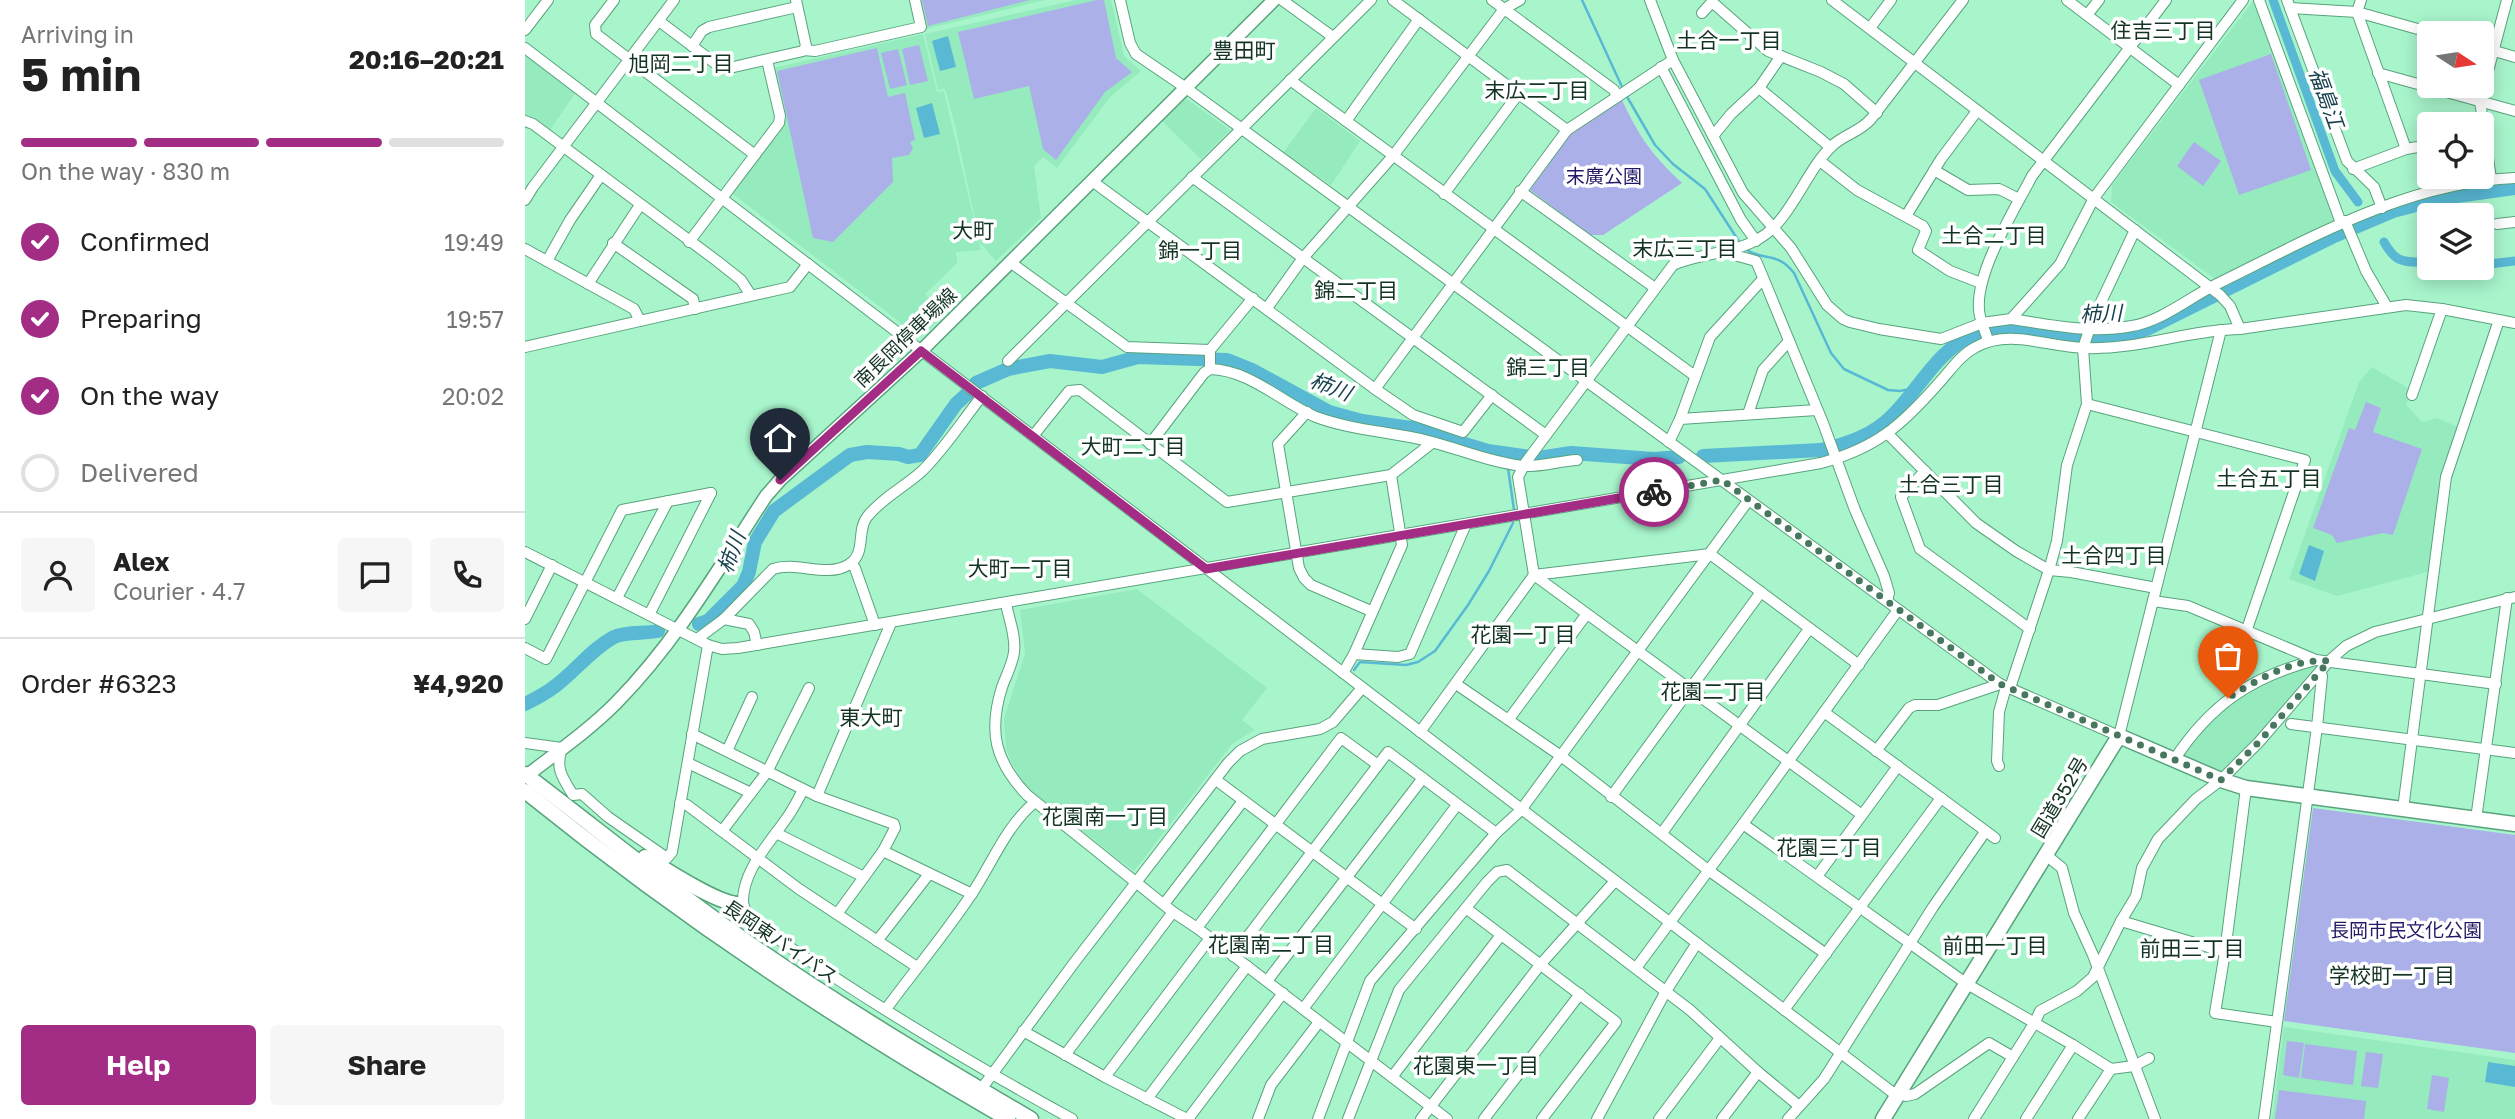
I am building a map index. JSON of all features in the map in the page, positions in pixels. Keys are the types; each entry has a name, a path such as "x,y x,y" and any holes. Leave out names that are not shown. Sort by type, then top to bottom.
{"highway":[{"path":"2119,736 2246,788 2515,824"},
{"name":"国道352号","path":"1883,1119 2119,736"},
{"name":"長岡東バイパス","path":"526,775 696,906 806,982 1031,1119"},
{"name":"長岡東バイパス","path":"525,791 590,844 748,959 863,1033 1008,1119"},
{"path":"598,830 729,904 741,904"}],"main road":[{"name":"南長岡停車場線","path":"526,775 581,734 615,703 678,631 766,496 780,480 921,351 1274,0"}],"street":[{"path":"525,30 548,0"},
{"path":"614,0 594,29 596,34 755,155"},
{"path":"525,200 674,0"},
{"path":"659,21 722,69 921,27 915,0"},
{"path":"1120,0 1130,43 1136,54 2005,687 2119,736 2221,330"},
{"path":"1282,0 1333,37"},
{"path":"1008,361 1371,0"},
{"path":"1393,0 1567,130"},
{"path":"1492,0 1619,96"},
{"path":"1267,308 1303,258 1393,156 1504,9 1520,0"},
{"path":"1650,0 1673,60 1743,193 1798,258 1827,305 1843,318 1879,329 1941,339 1985,332 2011,319 2060,264 2094,198 2243,0"},
{"path":"1832,0 2213,289 2225,301 2240,329"},
{"path":"1870,28 1891,0"},
{"path":"1863,815 1534,575 1518,477 1586,380 1673,265 1686,259 1753,242 1773,228 1830,147 1863,128 1877,113 1963,0"},
{"path":"2067,0 2179,85"},
{"path":"2087,15 2099,0"},
{"path":"1985,332 1979,312 1981,283 2019,199 2043,161 2166,0"},
{"path":"2259,0 2344,222 2366,271 2387,307"},
{"path":"2361,0 2357,12 2406,149"},
{"path":"2494,46 2507,0"},
{"path":"1702,13 1713,2 1768,51 1844,84 1877,113"},
{"path":"691,46 702,31 709,27 796,4 806,46 804,50"},
{"path":"2382,208 2374,187 2347,161 2289,4 2357,12 2417,29"},
{"path":"1346,121 1419,19"},
{"path":"525,48 1898,1095 1915,1094 1989,1043 2013,1056"},
{"path":"2494,50 2515,57"},
{"path":"1713,136 1731,114 1759,89 1781,56"},
{"path":"1375,389 1567,130 1673,60"},
{"path":"689,242 780,120 767,61"},
{"path":"1661,67 1753,242"},
{"path":"2378,73 2515,111"},
{"path":"1290,80 1695,376"},
{"path":"1759,89 1830,147"},
{"path":"1444,194 1519,93"},
{"path":"2481,98 2481,112"},
{"path":"1906,216 1934,170 1977,111"},
{"path":"525,121 533,124 741,280 750,294"},
{"path":"2353,169 2417,147"},
{"path":"1819,161 1857,190 1923,226 1926,231 1918,250 1950,271 1981,283"},
{"path":"1934,170 1968,190 1999,189 2019,199"},
{"path":"547,261 570,220 601,175"},
{"path":"1192,177 1546,435"},
{"path":"2494,179 2515,178"},
{"path":"1092,181 1413,415 1463,432 1492,395"},
{"path":"2011,319 2089,331 2136,326 2344,222 2442,189"},
{"path":"1520,191 1655,288"},
{"path":"588,284 640,205"},
{"path":"2497,224 2515,222"},
{"path":"1999,766 1998,723 2005,687 2030,629 2049,570 2057,541 2067,465 2087,404 2083,348 2135,230"},
{"path":"613,243 693,299 695,309"},
{"path":"1734,248 1738,256 1756,261 1884,576 1889,593 1887,601"},
{"path":"525,249 634,309 640,321"},
{"path":"1010,262 1132,349 1210,360 1307,412 1349,428 1417,438 1525,464 1577,460"},
{"path":"525,347 790,286 808,264"},
{"path":"1669,442 1710,337 1763,279"},
{"path":"1150,444 1204,373 1253,298"},
{"path":"1985,332 2083,348 2105,348 2406,305 2515,323"},
{"path":"2412,395 2442,309"},
{"path":"2403,809 2446,477 2499,320"},
{"path":"525,552 708,645 729,649 757,645 1722,480 1832,452 1870,446 1888,434 1915,409 1985,332"},
{"path":"1748,414 1763,370 1789,341"},
{"path":"1033,436 1069,391 1080,390 1223,500 1286,493 1391,475 1432,443"},
{"path":"697,639 724,619 773,569 841,568 851,563 861,546 866,518 922,470 982,396"},
{"path":"2087,404 2305,460 2246,629"},
{"path":"1680,419 1817,410"},
{"path":"1307,412 1278,444 1299,568 1311,584 1371,611"},
{"path":"1888,434 1976,523 2049,570 2156,588"},
{"path":"1926,471 1901,498 1920,549 2030,629"},
{"path":"1343,673 1402,545 1391,475"},
{"path":"525,648 546,659 622,510 711,493 649,615"},
{"path":"617,598 667,501"},
{"path":"1318,1119 1370,981 1496,833 1521,810 1748,501"},
{"path":"1354,654 1398,657 1410,654 1466,524"},
{"path":"1420,732 1534,575 1710,554 1859,665"},
{"path":"851,563 875,625"},
{"path":"525,620 552,565"},
{"path":"1611,797 1761,592"},
{"path":"1973,1119 2040,1011 2077,991 2098,968 2136,897 2142,868 2158,839 2196,799 2221,780 2259,742 2329,661 2360,637 2511,598 2495,684 2476,819"},
{"path":"2153,601 2188,607 2316,660 2495,684"},
{"path":"1006,604 1015,650 996,707 994,737 1012,779 1035,802 1173,912 1198,928 1447,1119"},
{"path":"1636,968 1898,610"},
{"path":"1509,719 1586,615"},
{"path":"724,619 749,624 757,645"},
{"path":"817,796 891,623"},
{"path":"1662,833 1809,629"},
{"path":"558,799 582,794 608,817 667,858 672,852 708,645"},
{"path":"2174,760 2195,732 2228,698 2270,674 2316,660"},
{"path":"2264,1119 2317,727 2322,676 2320,672"},
{"path":"1456,684 1561,756 1708,870 1826,954"},
{"path":"1876,751 1909,708 1915,705 1938,705 2005,687"},
{"path":"722,831 767,772 809,688"},
{"path":"988,1079 1228,763 1262,739 1320,729 1333,722 1362,688"},
{"path":"727,751 752,697"},
{"path":"1824,712 1995,838"},
{"path":"2291,724 2515,753"},
{"path":"692,734 803,790 894,824 895,828 883,851 837,915"},
{"path":"1198,928 1341,738 1378,765"},
{"path":"525,743 562,748 558,760 561,773 573,795"},
{"path":"1233,956 1388,752 1496,833"},
{"path":"688,763 751,793"},
{"path":"1818,875 1898,766"},
{"path":"1268,981 1423,778"},
{"path":"1216,780 1416,929"},
{"path":"2246,788 2215,1013 2277,1022"},
{"path":"803,790 788,817 759,857 743,894 741,904 747,916 988,1079 1072,1119"},
{"path":"1784,1010 1941,798"},
{"path":"1164,904 1243,801"},
{"path":"886,1009 972,894 995,852 1022,813 1035,802"},
{"path":"680,803 687,805 837,915 917,967"},
{"path":"1303,1009 1457,805"},
{"path":"1743,824 1967,984 2111,1069 2134,1066 2149,1058"},
{"path":"1788,1119 1824,1079 1933,907 1985,832"},
{"path":"776,833 864,877"},
{"path":"883,851 972,894"},
{"path":"2046,855 2062,868 2074,913 2098,968 2155,1119"},
{"path":"1348,1119 1369,1060 1399,990 1497,872 1507,870 1666,991 1798,1105"},
{"path":"877,941 929,874"},
{"path":"1421,1119 1540,965 1615,881"},
{"path":"1467,909 1616,1022 1542,1119"},
{"path":"1065,1055 1173,912"},
{"path":"2121,921 2225,952"},
{"path":"1392,1077 1501,935"},
{"path":"1105,1077 1210,938"},
{"path":"1597,1119 1666,991 1697,943"},
{"path":"1147,1099 1247,966"},
{"path":"1023,1031 1188,1119 1283,993"},
{"path":"1484,1119 1580,994"},
{"path":"1258,1119 1271,1085 1319,1022"},
{"path":"1659,1119 1720,1038"},
{"path":"2026,1119 2073,1045"},
{"path":"2078,1119 2111,1069"},
{"path":"1722,1119 1758,1072"}],"shaded area":[{"path":"919,0 1045,0 926,29"},
{"path":"1076,0 1111,0 1124,56 1141,71 1110,97 1057,168 1043,157 1034,166 1041,218 996,261 980,243 955,125 945,89 938,90 925,34"},
{"path":"2254,0 2338,226 2219,282 2111,202 2112,185"},
{"path":"923,34 937,92 944,91 981,250 956,252 957,263 925,294 944,313 925,334 914,333 733,194 733,190 785,121 773,68"},
{"path":"948,36 956,67 940,71 932,41"},
{"path":"525,55 576,92 548,133 525,118"},
{"path":"1184,97 1230,130 1201,159 1161,120"},
{"path":"932,103 940,134 924,138 916,108"},
{"path":"1316,108 1360,141 1331,185 1283,153"},
{"path":"2372,367 2411,390 2406,405 2421,421 2436,418 2459,427 2440,479 2431,571 2337,596 2289,579 2359,382"},
{"path":"2309,545 2324,551 2315,581 2299,574"},
{"path":"1137,589 1267,688 1242,720 1255,730 1232,744 1134,871 1026,787 1006,748 1004,719 1025,653 1020,610"},
{"path":"2313,666 2316,668 2226,772 2218,773 2180,757 2209,721 2230,702 2269,679"},
{"path":"2284,1027 2515,1060 2515,1119 2272,1119"},
{"path":"2488,1062 2515,1066 2515,1087 2485,1082"}],"green space":[{"path":"922,0 1030,0 928,26"},
{"path":"1104,0 1116,58 1132,72 1105,92 1056,160 1043,149 1029,86 974,99 958,32"},
{"path":"919,45 928,81 910,85 902,49"},
{"path":"877,48 888,97 905,93 915,140 910,142 913,148 909,155 892,158 893,182 833,242 813,238 777,71"},
{"path":"898,49 907,85 890,89 881,53"},
{"path":"2271,54 2311,170 2239,195 2199,80"},
{"name":"末廣公園","path":"1622,100 1647,145 1682,183 1603,235 1590,235 1530,190 1570,134"},
{"path":"2194,142 2221,161 2203,186 2177,166"},
{"path":"2366,402 2381,408 2373,432 2422,449 2393,535 2383,533 2337,543 2332,535 2313,528 2349,428 2355,430"},
{"name":"長岡市民文化公園","path":"2313,808 2515,835 2515,1053 2284,1021"},
{"path":"2287,1041 2304,1043 2299,1078 2283,1075"},
{"path":"2305,1044 2357,1051 2353,1085 2301,1078"},
{"path":"2366,1052 2383,1054 2378,1088 2361,1086"},
{"path":"2432,1075 2449,1078 2444,1112 2427,1109"},
{"path":"2279,1090 2366,1101 2364,1119 2275,1119"}],"waterway":[{"path":"1582,0 1623,89"},
{"name":"福島江","path":"2273,0 2335,171 2358,202"},
{"path":"1626,95 1655,145 1673,164 1705,189 1740,243"},
{"name":"柿川","path":"1703,456 1820,450 1848,442 1884,424 1938,361 1960,342 1973,335 2003,328 2095,338 2134,333 2334,236 2393,211 2443,198 2515,188"},
{"name":"福島江","path":"2384,242 2397,258 2417,262"},
{"path":"1744,248 1757,255 1781,261 1794,273 1831,353 1844,369 1888,390 1915,388"},
{"name":"福島江","path":"2494,263 2515,261"},
{"name":"柿川","path":"976,383 1008,369 1050,361 1102,367 1138,357 1227,360 1252,370 1329,412 1362,421 1411,428 1488,451 1538,458 1571,453 1654,459 1679,457"},
{"name":"柿川","path":"699,624 708,621 743,586 749,572 755,542 774,511 850,455 867,452 908,457 920,455 956,404 967,394"},
{"path":"1508,468 1514,510"},
{"path":"1354,670 1360,662 1406,665 1418,662 1435,651 1489,571 1513,523"},
{"name":"柿川","path":"525,704 554,687 597,648 614,637 658,631"}],"way so far":[{"path":"1654,492 1722,480 2000,684 2221,780 2259,742 2329,661 2316,660 2270,674 2228,698"}],"district":[{"name":"住吉三丁目","path":"2163,30"},
{"name":"土合一丁目","path":"1729,40"},
{"name":"豊田町","path":"1244,50"},
{"name":"旭岡二丁目","path":"681,63"},
{"name":"末広二丁目","path":"1537,90"},
{"name":"大町","path":"973,230"},
{"name":"土合二丁目","path":"1994,235"},
{"name":"末広三丁目","path":"1685,248"},
{"name":"錦一丁目","path":"1200,250"},
{"name":"錦二丁目","path":"1356,290"},
{"name":"錦三丁目","path":"1548,367"},
{"name":"大町二丁目","path":"1133,446"},
{"name":"土合五丁目","path":"2269,478"},
{"name":"土合三丁目","path":"1951,484"},
{"name":"土合四丁目","path":"2114,555"},
{"name":"大町一丁目","path":"1020,568"},
{"name":"花園一丁目","path":"1523,634"},
{"name":"花園二丁目","path":"1713,691"},
{"name":"東大町","path":"871,717"},
{"name":"花園南一丁目","path":"1105,816"},
{"name":"花園三丁目","path":"1829,847"},
{"name":"花園南二丁目","path":"1271,944"},
{"name":"前田一丁目","path":"1995,945"},
{"name":"前田三丁目","path":"2192,948"},
{"name":"学校町一丁目","path":"2392,975"},
{"name":"花園東一丁目","path":"1476,1065"}],"route":[{"path":"780,480 921,351 1206,569 1654,492"}]}
